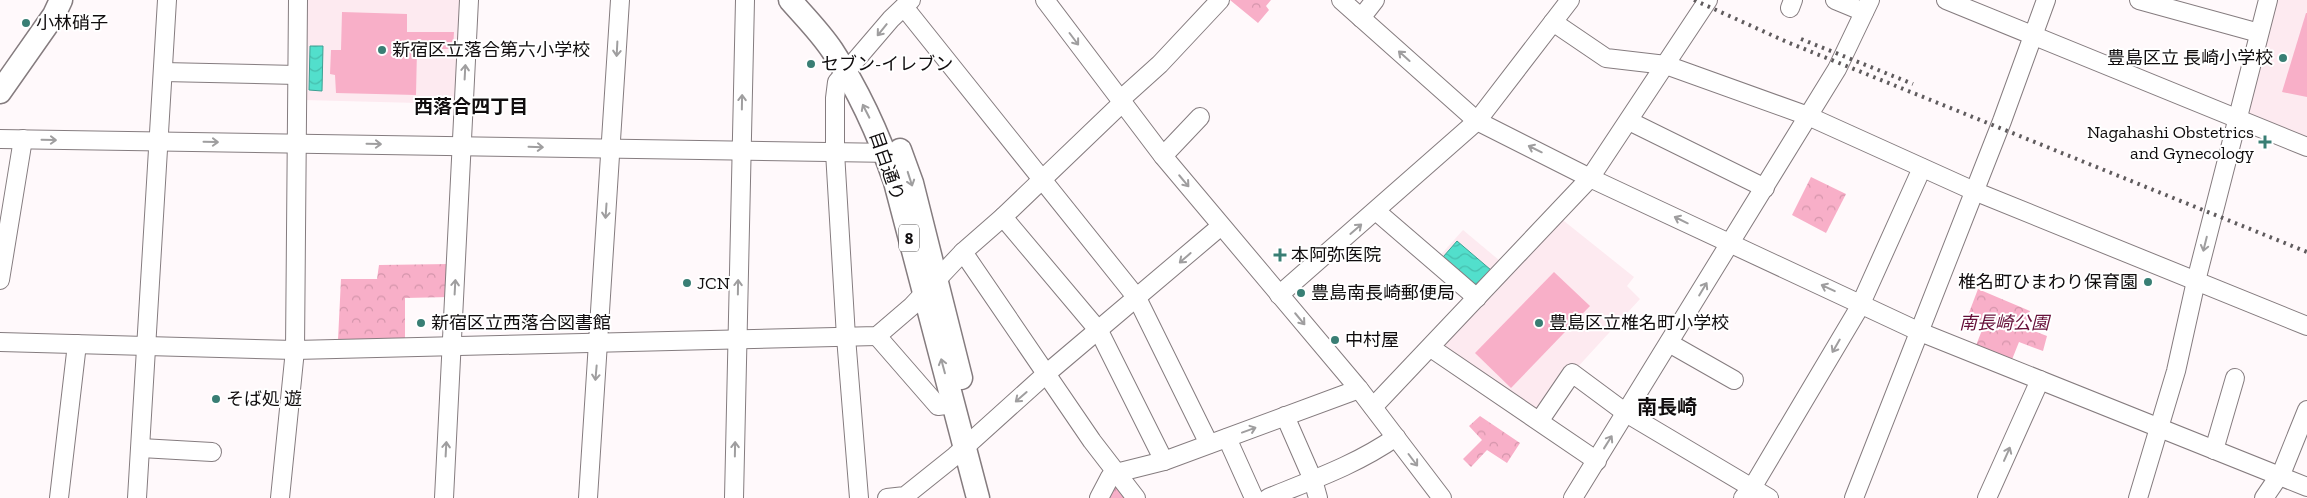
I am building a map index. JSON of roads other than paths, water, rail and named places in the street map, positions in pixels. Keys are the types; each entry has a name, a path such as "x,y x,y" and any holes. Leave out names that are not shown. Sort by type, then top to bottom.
{"main road":[{"path":"0,92 54,15 61,0"},
{"name":"目白通り","path":"790,0 831,49 851,67"},
{"name":"目白通り","path":"811,0 851,67 875,128 893,153 895,182 929,288 971,442 978,498"},
{"name":"目白通り","path":"929,288 953,404 971,442 992,498"}],"street":[{"path":"137,498 167,0"},
{"path":"280,498 295,350 298,0"},
{"path":"444,498 469,0"},
{"path":"588,498 620,0"},
{"path":"734,498 745,0"},
{"path":"1045,0 1163,156 1359,389 1442,498"},
{"path":"0,342 295,350 452,348 877,336 929,288 963,252 1004,217 1160,64 1220,0"},
{"path":"1342,0 1477,121 1590,178 1920,332 2307,487"},
{"path":"1361,18 1375,0"},
{"path":"1373,407 1431,348 1590,178 1708,0"},
{"path":"1573,498 1731,244 1844,56 1867,6 1835,0"},
{"path":"1946,0 2307,147"},
{"path":"1854,498 1920,332 2046,0"},
{"path":"2139,0 2259,34"},
{"path":"2138,498 2176,370 2196,281 2268,0"},
{"path":"1279,295 1477,121 1553,22 1564,2"},
{"path":"859,498 846,337 835,152 835,98 837,82 907,3 1041,180 1137,298 1209,444"},
{"path":"1553,22 1606,58 1666,65 1808,116 1974,191 2307,326"},
{"path":"163,72 297,75"},
{"path":"1163,156 1200,117"},
{"path":"1629,121 1765,188"},
{"path":"0,139 893,153"},
{"path":"0,280 23,139"},
{"path":"1748,493 1860,304 1922,168"},
{"path":"1376,211 1478,298"},
{"path":"1004,217 1099,331 1164,461"},
{"path":"887,498 905,496 971,442 1046,374 1221,226"},
{"path":"963,252 1046,374 1116,473 1136,498"},
{"path":"877,336 938,406 953,404"},
{"path":"59,498 77,344"},
{"path":"1669,344 1734,380"},
{"path":"1431,348 1540,420 1597,461"},
{"path":"1540,420 1572,373 1626,413 1748,493 1769,498"},
{"path":"2214,450 2235,378"},
{"path":"1987,498 2040,380"},
{"path":"1099,498 1110,477 1116,473 1164,461 1359,389"},
{"path":"2264,498 2280,476 2307,410"},
{"path":"1285,416 1313,480 1318,498"},
{"path":"1268,498 1366,457 1396,437"},
{"path":"1227,438 1254,498"},
{"path":"140,448 212,452"}],"water":[{"path":"310,46 323,46 322,91 309,90"},
{"path":"1457,241 1491,270 1476,286 1443,257"}],"railway":[{"path":"1694,0 1787,42 2307,252"},
{"path":"1801,39 1913,84"}],"place":[{"name":"小林硝子","path":"26,23"},
{"name":"新宿区立落合第六小学校","path":"382,50"},
{"name":"豊島区立 長崎小学校","path":"2283,58"},
{"name":"セブン-イレブン","path":"811,64"},
{"name":"Nagahashi Obstetrics and Gynecology","path":"2265,142"},
{"name":"本阿弥医院","path":"1280,255"},
{"name":"椎名町ひまわり保育園","path":"2148,282"},
{"name":"JCN","path":"687,283"},
{"name":"豊島南長崎郵便局","path":"1301,293"},
{"name":"新宿区立西落合図書館","path":"421,323"},
{"name":"豊島区立椎名町小学校","path":"1539,323"},
{"name":"中村屋","path":"1335,340"},
{"name":"そば処 遊","path":"216,399"}],"district":[{"name":"西落合四丁目","path":"471,106"},
{"name":"南長崎","path":"1667,407"}],"park label":[{"name":"南長崎公園","path":"2004,323"}]}
